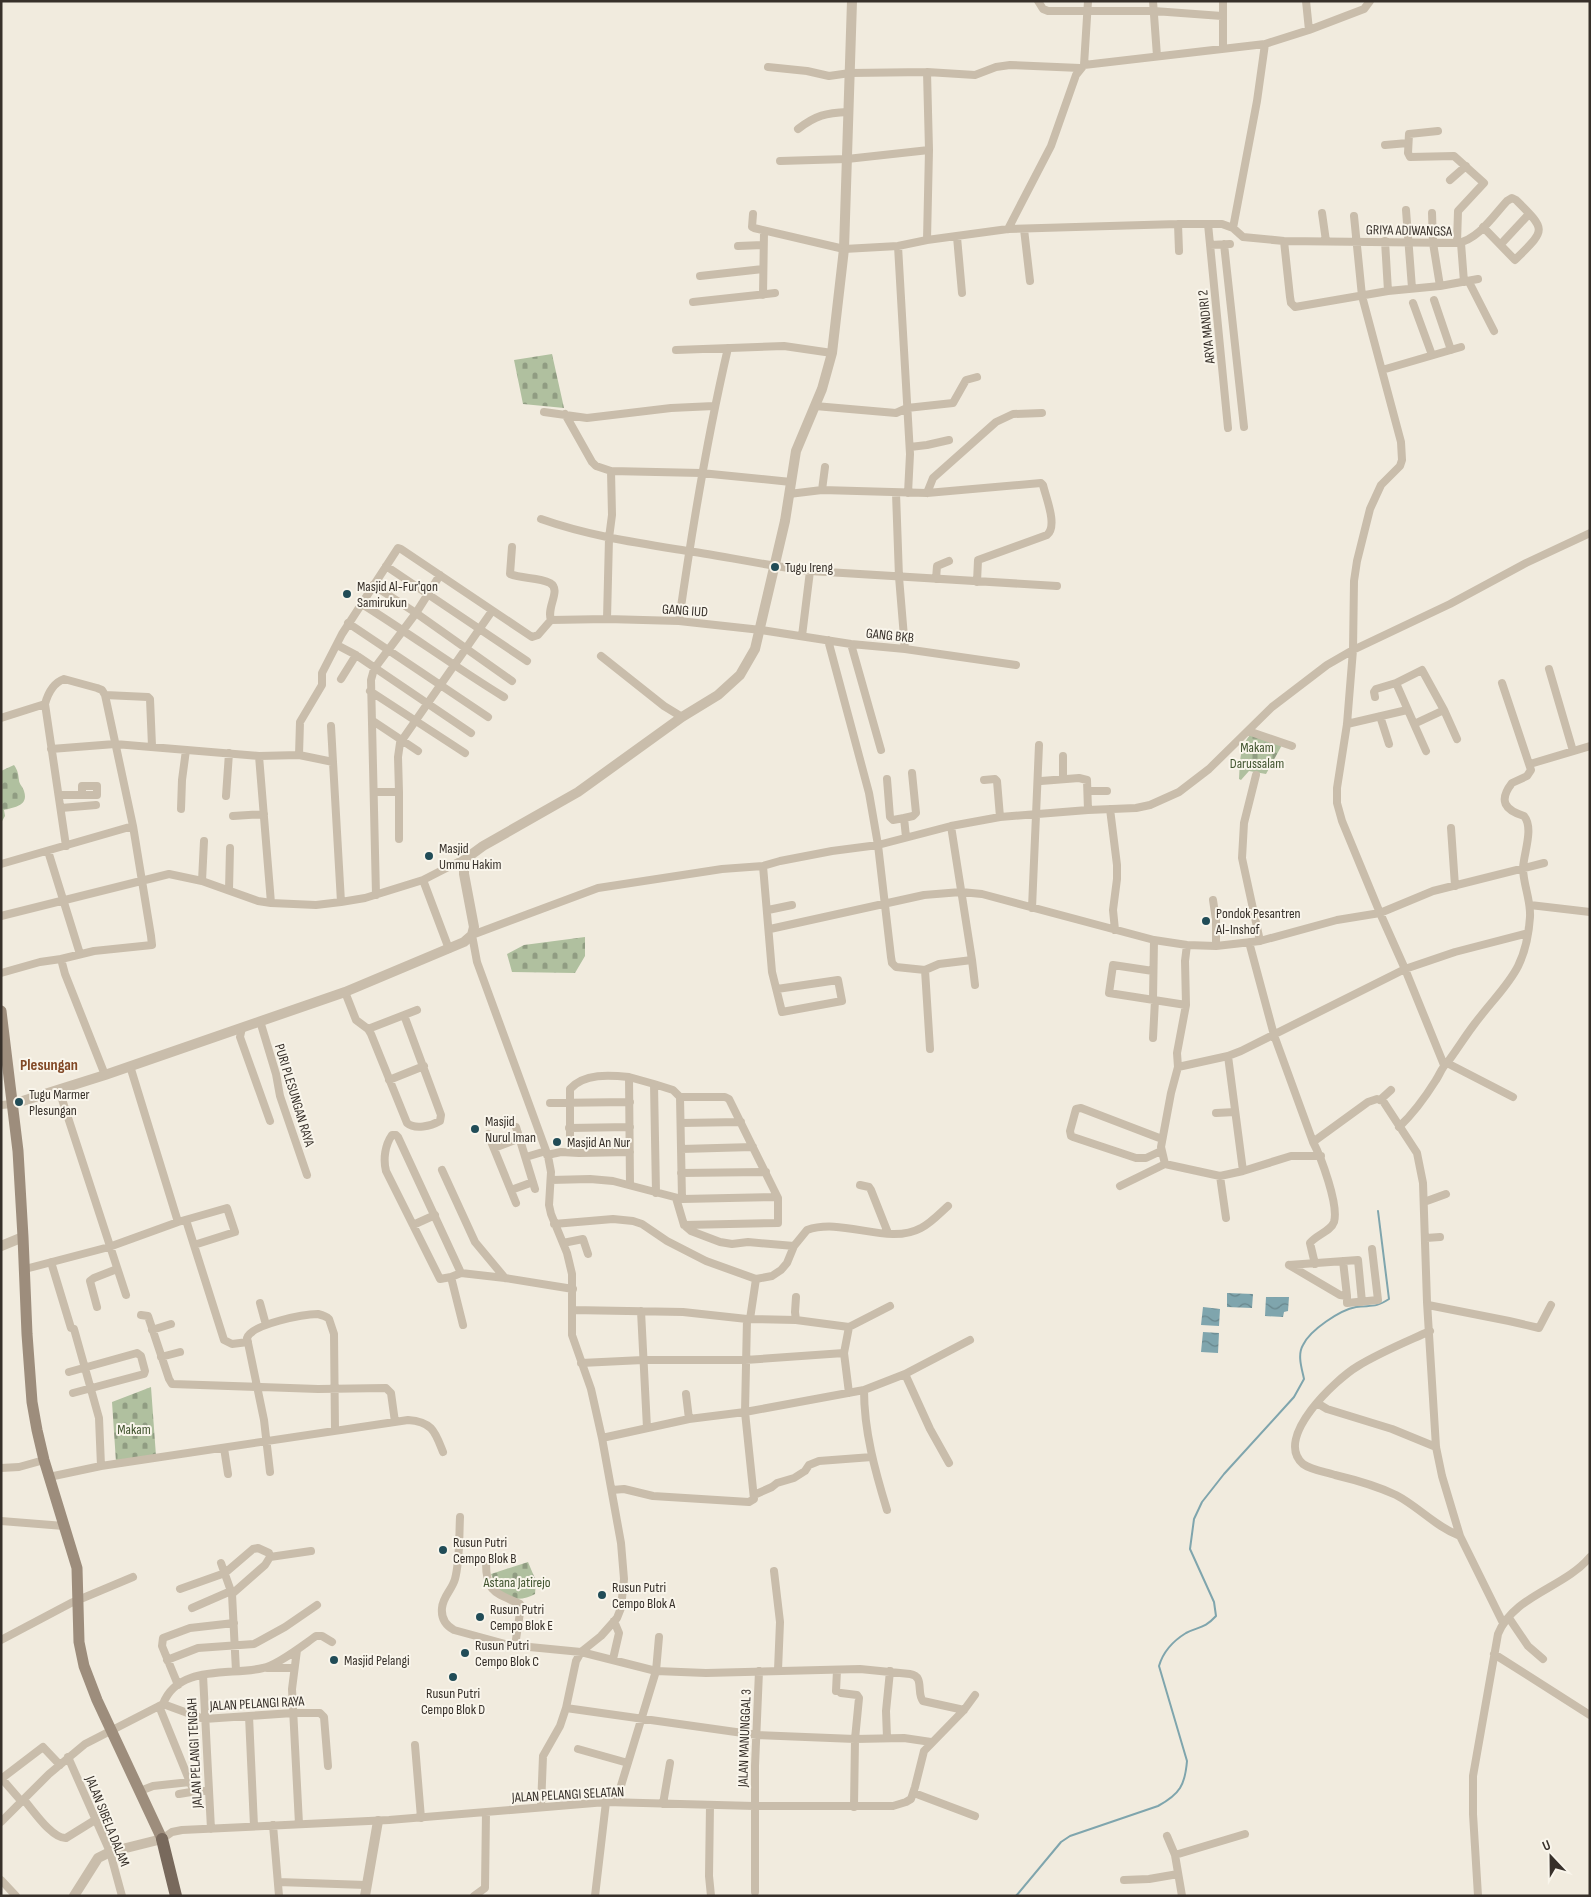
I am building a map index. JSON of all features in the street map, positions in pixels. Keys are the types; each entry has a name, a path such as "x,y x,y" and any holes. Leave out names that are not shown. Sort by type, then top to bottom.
{"main road":[{"path":"1,1011 7,1104 18,1150 25,1269 26,1334 32,1402 44,1460 77,1568 79,1634 84,1666 111,1730 162,1839 176,1896"}],"street":[{"path":"1,916 169,874 202,881 258,901 316,905 376,895 423,880 468,857 483,846 578,792 682,717 718,695 740,675 755,649 761,630 775,567 796,451 822,389 832,353 844,249 852,1"},
{"path":"1038,1 1043,9 1048,11 1154,11 1222,16"},
{"path":"1008,229 1051,146 1082,67 1088,1"},
{"path":"1153,1 1157,56"},
{"path":"1223,1 1223,48"},
{"path":"1306,1 1309,30"},
{"path":"768,67 807,70 829,76 850,73 927,72 975,76 996,67 1010,65 1082,67 1157,56 1265,44 1309,30 1370,1"},
{"path":"1233,228 1257,101 1265,44"},
{"path":"927,72 929,150 927,240"},
{"path":"798,129 811,119 828,113 848,112"},
{"path":"1438,131 1409,134 1410,157 1454,156 1484,183 1458,211 1459,243 1466,282 1494,331"},
{"path":"1385,145 1408,143"},
{"path":"780,161 847,159 929,150"},
{"path":"1450,180 1466,166"},
{"name":"GRIYA ADIWANGSA","path":"764,232 844,249 898,246 927,240 1008,229 1178,224 1222,224 1233,228 1243,237 1284,241 1459,243 1474,236 1512,198 1538,223 1540,232 1532,244 1515,260 1501,244"},
{"path":"1406,210 1412,288"},
{"path":"1322,213 1326,241"},
{"path":"1432,213 1433,243 1440,286"},
{"path":"753,214 752,227 764,232 763,295"},
{"path":"1483,227 1501,244 1530,214"},
{"path":"1354,216 1362,296 1401,442 1402,460 1400,466 1381,485 1370,509 1362,538 1354,581 1353,650 1347,724 1337,788 1337,803 1342,821 1380,913 1446,1064 1513,1097"},
{"path":"1178,224 1179,251"},
{"name":"ARYA MANDIRI 2","path":"1208,224 1228,428"},
{"path":"1024,229 1030,281"},
{"path":"957,237 962,294"},
{"path":"1284,241 1290,297 1291,303 1295,307 1388,291 1440,286 1478,279"},
{"path":"1385,241 1388,291"},
{"path":"1210,245 1227,244 1244,427"},
{"path":"738,246 763,245"},
{"path":"898,246 910,447 908,493"},
{"path":"700,276 763,270"},
{"path":"693,302 775,293"},
{"path":"1434,300 1450,350"},
{"path":"1413,303 1432,355"},
{"path":"676,350 784,346 832,353"},
{"path":"1382,370 1461,347"},
{"path":"678,621 701,473 728,348"},
{"path":"815,406 896,413 907,408 955,405 966,380 977,377"},
{"path":"544,412 587,418 671,408 714,406"},
{"path":"565,414 592,462 596,466 611,471 701,473 791,482"},
{"path":"927,493 933,478 996,422 1013,414 1042,414"},
{"path":"910,447 949,440"},
{"path":"822,490 825,467"},
{"path":"606,619 609,538 612,515 611,471"},
{"path":"789,494 822,490 927,493 1041,483 1053,524 1051,532 978,560 977,582"},
{"path":"896,493 899,577 905,649"},
{"path":"541,519 567,528 609,538 775,567 899,577 1057,586"},
{"path":"7,1104 105,1075 345,992 449,949 464,942 472,935 598,888 705,872 763,866 832,851 878,846 951,826 1000,818 1088,810 1136,808 1150,805 1179,792 1209,769 1272,707 1299,685 1353,650 1442,608 1526,563 1590,533"},
{"path":"299,755 300,722 322,684 322,673 348,624 396,549 400,548 492,611 534,637 538,635 550,620 548,613 555,592 554,587 548,582 510,574 512,547"},
{"path":"936,579 936,566 949,560"},
{"path":"386,566 527,661"},
{"path":"802,636 810,571"},
{"path":"376,895 373,721 370,691 374,668 404,630 440,576"},
{"path":"372,585 416,613 512,680"},
{"path":"362,604 404,630 455,667 504,697"},
{"path":"399,839 398,748 481,630 492,611"},
{"name":"GANG IUD","path":"550,620 678,621 761,630"},
{"path":"348,624 488,717"},
{"name":"GANG BKB","path":"761,630 851,644 905,649 1016,665"},
{"path":"828,640 869,793 878,846 892,963 896,967 925,970 939,964 972,960"},
{"path":"851,644 881,750"},
{"path":"337,645 356,655 471,733"},
{"path":"341,679 356,655"},
{"path":"601,656 664,706 682,717"},
{"path":"1549,669 1573,751"},
{"path":"1375,697 1374,692 1376,689 1396,683 1422,670 1444,710 1457,739"},
{"path":"1,973 40,962 61,960 80,954 152,946 133,826 105,695 102,690 97,688 64,679 58,682 50,692 45,704 66,846"},
{"path":"1396,683 1426,751"},
{"path":"1399,1126 1415,1111 1474,1025 1514,975 1525,949 1530,905 1523,869 1528,822 1524,816 1510,812 1505,805 1505,799 1512,783 1530,773 1530,764 1502,683"},
{"path":"370,691 465,753"},
{"path":"105,695 148,697 150,699 152,746"},
{"path":"1,718 45,704"},
{"path":"1347,724 1407,710"},
{"path":"1414,724 1444,710"},
{"path":"1380,716 1389,744"},
{"path":"373,721 418,751"},
{"path":"331,726 341,902"},
{"path":"1248,731 1292,746"},
{"path":"51,749 115,744 258,756 299,755 333,762"},
{"path":"1032,908 1039,745"},
{"path":"1530,764 1590,746"},
{"path":"181,808 186,750"},
{"path":"226,796 229,753"},
{"path":"258,756 271,903"},
{"path":"1063,756 1063,779"},
{"path":"887,779 890,817 893,820 913,816 916,813 912,773"},
{"path":"1256,774 1244,823 1242,858 1260,941"},
{"path":"1040,781 1079,778 1086,780 1088,810"},
{"path":"984,780 995,779 997,781 1000,818"},
{"path":"1088,791 1107,791"},
{"path":"374,792 398,792"},
{"path":"59,795 82,795"},
{"path":"61,808 96,805"},
{"path":"1110,809 1117,879 1113,910 1115,930"},
{"path":"233,816 264,814"},
{"path":"904,818 906,838"},
{"path":"1,864 133,826"},
{"path":"951,826 975,985"},
{"path":"1451,828 1456,886"},
{"path":"202,881 204,842"},
{"path":"228,890 230,848"},
{"path":"48,851 80,954"},
{"path":"468,857 464,865 464,874 474,927 472,935 474,948 480,970 547,1154 551,1180 549,1205 554,1224 571,1264 573,1289 572,1335 591,1389 602,1438 621,1543 624,1579 621,1608 614,1621 602,1636 581,1652 576,1664 560,1726 543,1756 541,1807"},
{"path":"770,929 924,895 962,892 982,894 1154,940 1187,945 1216,946 1260,941 1337,920 1380,913 1433,892 1544,864"},
{"path":"763,866 770,929 772,972 776,990 782,1012 841,1002 842,1000 839,981 836,980 776,990"},
{"path":"423,880 449,949"},
{"path":"1213,900 1216,920 1216,946"},
{"path":"768,910 792,905"},
{"path":"1530,905 1590,912"},
{"path":"1178,1067 1228,1056 1406,969 1451,953 1528,933"},
{"path":"1153,1038 1154,940"},
{"path":"1249,942 1274,1035 1313,1142 1321,1156 1328,1176 1334,1221 1328,1229 1310,1243 1315,1264"},
{"path":"1165,1164 1161,1151 1162,1139 1178,1067 1177,1053 1186,1005 1185,961 1187,945"},
{"path":"61,960 105,1075"},
{"path":"1153,970 1113,965 1108,991 1110,994 1186,1005"},
{"path":"925,970 930,1049"},
{"path":"345,992 356,1020 368,1029 407,1124 413,1127 434,1124 440,1121 441,1115 404,1015"},
{"path":"368,1029 417,1010"},
{"name":"PURI PLESUNGAN RAYA","path":"260,1022 276,1074 278,1088 307,1175"},
{"path":"242,1028 240,1037 270,1121"},
{"path":"1228,1056 1243,1171"},
{"path":"130,1066 182,1221 194,1246 224,1340 232,1344 248,1342"},
{"path":"389,1080 424,1066"},
{"path":"570,1152 569,1091 572,1087 588,1078 629,1076 672,1090 680,1097 728,1098 777,1197 778,1223 684,1225"},
{"path":"629,1076 630,1185"},
{"path":"654,1084 656,1193"},
{"path":"59,1090 126,1295"},
{"path":"1313,1142 1368,1102 1380,1100 1391,1090"},
{"path":"680,1097 681,1173 679,1198 684,1225 691,1231 720,1242 794,1246"},
{"path":"1380,1100 1412,1145 1419,1161 1424,1202 1436,1447 1442,1476 1460,1536 1506,1620 1528,1646 1543,1658"},
{"path":"550,1102 630,1102"},
{"path":"1161,1151 1146,1158 1136,1158 1073,1137 1070,1131 1076,1109 1081,1108 1162,1139"},
{"path":"1216,1113 1235,1112"},
{"path":"681,1123 741,1122"},
{"path":"511,1190 534,1185 516,1127"},
{"path":"569,1128 630,1127"},
{"path":"488,1134 516,1203"},
{"path":"461,1273 398,1137 392,1135 387,1148 385,1165 438,1276 442,1279 461,1273 573,1289"},
{"path":"494,1148 520,1138"},
{"path":"681,1149 753,1147"},
{"path":"526,1160 561,1152 630,1152"},
{"path":"1120,1186 1165,1164 1220,1176 1291,1156 1321,1156"},
{"path":"442,1170 475,1242 505,1278"},
{"path":"681,1173 766,1172"},
{"path":"1220,1176 1226,1218"},
{"path":"551,1180 595,1179 630,1185 679,1198 777,1197"},
{"path":"860,1185 869,1187 871,1190 888,1233"},
{"path":"1424,1202 1446,1194"},
{"path":"554,1224 613,1219 633,1221 642,1224 667,1241 706,1261 756,1279 772,1276 782,1270 794,1246 805,1232 811,1229 836,1227 904,1234 922,1228 948,1206"},
{"path":"25,1269 109,1247 225,1208 228,1210 234,1232 194,1246"},
{"path":"413,1225 435,1214"},
{"path":"1,1246 23,1237"},
{"path":"1426,1238 1440,1237"},
{"path":"563,1243 583,1239 588,1254"},
{"path":"1343,1262 1347,1303 1378,1300 1372,1249"},
{"path":"1347,1296 1340,1295 1289,1265 1358,1260 1362,1302"},
{"path":"51,1262 100,1426 101,1466"},
{"path":"97,1307 90,1281 117,1269"},
{"path":"452,1277 463,1325"},
{"path":"612,1490 624,1489 653,1496 749,1502 754,1500 745,1412 745,1360 749,1319 756,1279"},
{"path":"796,1297 796,1320"},
{"path":"260,1303 266,1324"},
{"path":"1428,1304 1539,1328 1551,1305"},
{"path":"572,1310 683,1312 749,1319 796,1320 849,1327 890,1306"},
{"path":"641,1311 647,1428"},
{"path":"270,1472 267,1442 247,1338 251,1332 266,1324 320,1314 329,1319 334,1334 333,1389 335,1430"},
{"path":"141,1315 147,1315 172,1384 257,1388 386,1388 391,1393 395,1422"},
{"path":"152,1330 171,1324"},
{"path":"849,1327 844,1353 849,1393"},
{"path":"1430,1331 1384,1351 1356,1367 1330,1389 1303,1422 1296,1435 1295,1453 1301,1463 1306,1466 1364,1482 1409,1502 1446,1530 1460,1536"},
{"path":"602,1438 689,1419 745,1412 864,1390 905,1374 970,1340"},
{"path":"161,1357 180,1352"},
{"path":"69,1372 137,1353 140,1354 146,1371 142,1375 73,1393"},
{"path":"581,1363 643,1360 745,1360 844,1353"},
{"path":"905,1374 930,1429 949,1463"},
{"path":"864,1390 864,1408 872,1457 887,1510"},
{"path":"686,1394 689,1419"},
{"path":"1317,1404 1327,1409 1392,1429 1436,1447"},
{"path":"49,1477 101,1466 395,1422 418,1421 428,1425 435,1433 443,1452"},
{"path":"224,1448 228,1474"},
{"path":"754,1495 777,1483 794,1478 805,1471 808,1465 819,1461 872,1457"},
{"path":"1,1468 19,1467 44,1460"},
{"path":"460,1517 454,1582 444,1597 442,1607 443,1618 447,1626 454,1630 515,1646 581,1652 656,1671 686,1673 860,1668 914,1674 919,1679 920,1697 923,1701 964,1710"},
{"path":"1,1521 64,1526"},
{"path":"180,1589 226,1573 253,1549 258,1548 267,1551 270,1557"},
{"path":"192,1608 232,1592 265,1564 270,1557 311,1551"},
{"path":"1478,1896 1473,1814 1473,1776 1494,1654 1506,1620 1524,1603 1574,1572 1590,1557"},
{"path":"221,1563 232,1592 236,1671"},
{"path":"486,1563 486,1574 493,1589 505,1599 521,1606 515,1646"},
{"path":"774,1572 780,1622 778,1670"},
{"path":"1,1640 71,1603 133,1578"},
{"path":"168,1660 198,1648 254,1644 317,1605"},
{"path":"613,1660 619,1632 614,1621"},
{"path":"178,1685 161,1643 164,1637 190,1628 234,1623"},
{"path":"265,1668 297,1650 316,1636 322,1636 332,1642"},
{"path":"616,1802 656,1671 659,1638"},
{"path":"297,1650 292,1689 298,1824"},
{"path":"1494,1654 1590,1715"},
{"path":"1,1822 68,1757 85,1744 161,1705 170,1691 178,1685 203,1675 265,1668 294,1668"},
{"path":"837,1670 839,1692 859,1697 855,1740 854,1807"},
{"name":"JALAN MANUNGGAL 3","path":"754,1892 754,1806 759,1671"},
{"path":"887,1738 886,1711 890,1671"},
{"name":"JALAN PELANGI TENGAH","path":"203,1675 211,1829"},
{"path":"975,1695 964,1710 924,1750 914,1793 976,1816"},
{"path":"161,1705 190,1782 197,1790"},
{"name":"JALAN PELANGI RAYA","path":"161,1705 204,1719 294,1713 322,1714 328,1766"},
{"path":"566,1708 757,1734 855,1740 916,1739 931,1742"},
{"path":"248,1716 254,1826"},
{"path":"415,1746 421,1818"},
{"path":"60,1765 43,1747 2,1779 53,1833 61,1838 66,1838 95,1820"},
{"path":"578,1750 628,1763"},
{"name":"JALAN SIBELA DALAM","path":"68,1757 110,1852 122,1896"},
{"path":"663,1804 670,1763"},
{"path":"140,1791 153,1786 190,1782"},
{"path":"179,1794 197,1790 210,1791"},
{"name":"JALAN PELANGI SELATAN","path":"162,1839 176,1831 378,1821 606,1802 754,1806 894,1806 911,1799 914,1793"},
{"path":"595,1896 606,1802"},
{"path":"710,1805 710,1896"},
{"path":"474,1896 485,1888 486,1812"},
{"path":"365,1896 378,1821"},
{"path":"272,1825 279,1896"},
{"path":"1174,1855 1245,1834"},
{"path":"1167,1836 1174,1855 1182,1896"},
{"path":"74,1896 98,1858 110,1852 162,1839"},
{"path":"1124,1880 1149,1879 1178,1874"},
{"path":"1,1880 16,1896"},
{"path":"278,1882 366,1885"}],"green space":[{"path":"552,354 564,408 523,404 514,360"},
{"name":"Makam Darussalam","path":"1250,735 1282,745 1266,774 1249,771 1241,780 1239,779 1241,756 1246,740"},
{"path":"14,765 25,796 23,803 20,805 4,810 5,816 1,823 1,771"},
{"path":"585,937 585,956 575,973 512,972 507,954 524,945"},
{"name":"Makam","path":"151,1387 156,1456 116,1462 112,1402"},
{"name":"Astana Jatirejo","path":"528,1562 536,1581 535,1594 515,1599 505,1596 497,1589 491,1574"}],"water":[{"path":"1227,1293 1253,1294 1252,1308 1227,1307"},
{"path":"1266,1297 1289,1297 1288,1311 1284,1312 1283,1317 1265,1316"},
{"path":"1203,1307 1220,1309 1219,1326 1201,1325"},
{"path":"1203,1332 1219,1333 1218,1353 1201,1352"}],"waterway":[{"path":"1016,1896 1061,1842 1070,1836 1158,1806 1172,1797 1183,1783 1187,1761 1159,1666 1169,1647 1186,1633 1205,1625 1216,1616 1214,1602 1190,1549 1194,1519 1202,1502 1224,1474 1294,1397 1304,1379 1300,1362 1301,1349 1312,1333 1342,1312 1356,1307 1377,1305 1389,1299 1378,1211"}],"place":[{"name":"Tugu Ireng","path":"775,567"},
{"name":"Masjid Al-Fur'qon Samirukun","path":"347,594"},
{"name":"Masjid Ummu Hakim","path":"429,856"},
{"name":"Pondok Pesantren Al-Inshof","path":"1206,921"},
{"name":"Tugu Marmer Plesungan","path":"19,1102"},
{"name":"Masjid Nurul Iman","path":"475,1129"},
{"name":"Masjid An Nur","path":"557,1142"},
{"name":"Rusun Putri Cempo Blok B","path":"443,1550"},
{"name":"Rusun Putri Cempo Blok A","path":"602,1595"},
{"name":"Rusun Putri Cempo Blok E","path":"480,1617"},
{"name":"Rusun Putri Cempo Blok C","path":"465,1653"},
{"name":"Masjid Pelangi","path":"334,1660"},
{"name":"Rusun Putri Cempo Blok D","path":"453,1677"}],"district":[{"name":"Plesungan","path":"49,1064"}]}
